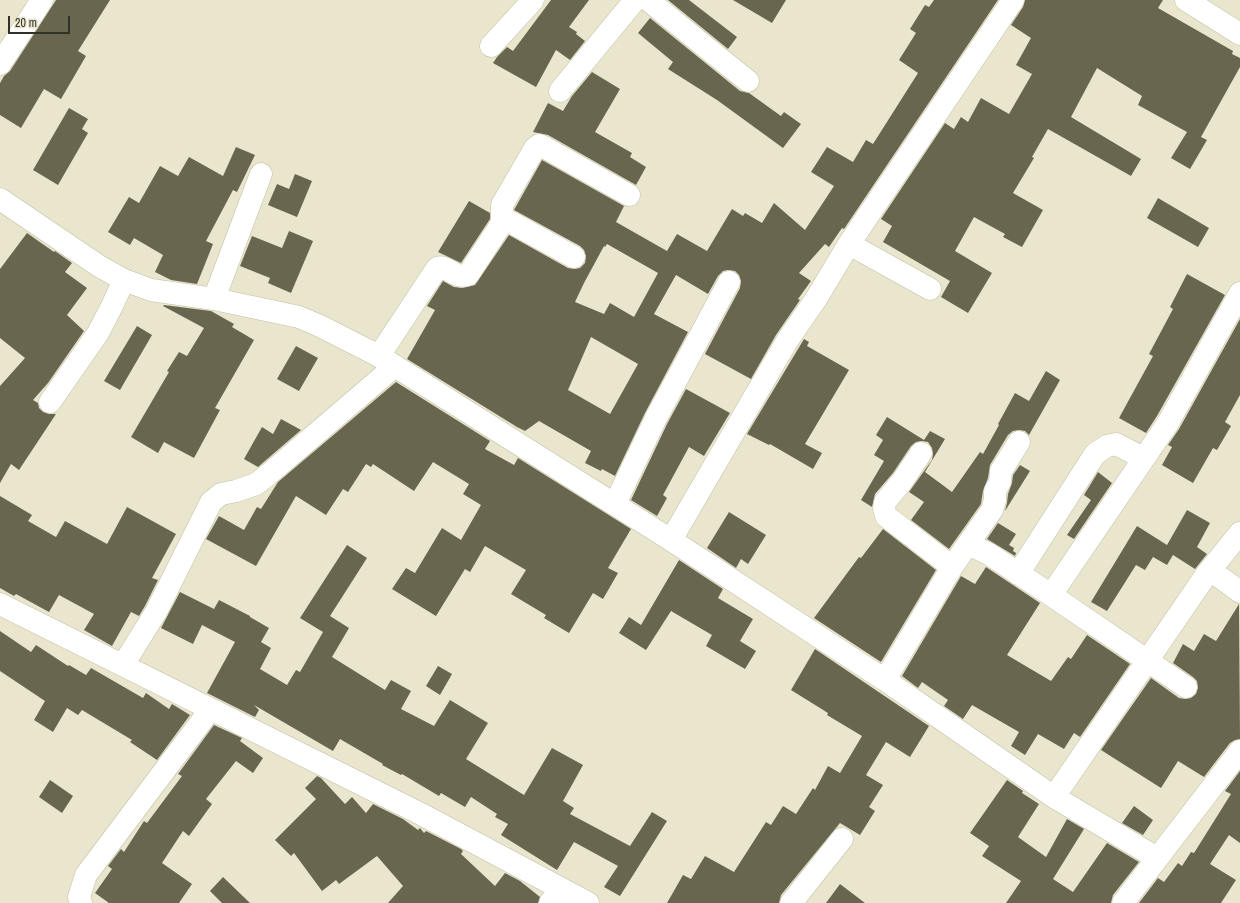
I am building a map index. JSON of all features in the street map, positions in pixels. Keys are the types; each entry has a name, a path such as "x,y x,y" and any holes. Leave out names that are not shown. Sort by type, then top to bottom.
{"street":[{"path":"0,64 42,0"},
{"path":"491,46 533,0"},
{"path":"560,91 646,0 748,81"},
{"path":"671,540 787,340 816,299 850,244 1013,0"},
{"path":"1186,0 1240,34"},
{"path":"123,665 156,612 211,502 221,494 236,491 256,484 269,474 387,361 437,268 443,267 458,276 468,275 502,223 502,205 535,148 542,146 629,195"},
{"path":"214,299 262,174"},
{"path":"0,199 99,266 124,280 151,290 214,299 298,317 320,326 387,361 671,540 885,680 1054,797 1157,858"},
{"path":"503,218 574,257"},
{"path":"850,244 930,289"},
{"path":"50,402 98,333 124,280"},
{"path":"614,504 656,418 730,282"},
{"path":"1051,595 1168,423 1240,293"},
{"path":"885,680 952,567 992,510 995,500 995,491 1000,482 1002,471 1019,442"},
{"path":"1018,574 1095,454 1108,446 1116,444 1143,458"},
{"path":"922,453 885,502 884,508 886,516 952,567"},
{"path":"1054,797 1210,570 1240,532"},
{"path":"968,544 989,554 1186,687"},
{"path":"1210,570 1240,592"},
{"path":"0,604 421,814 556,896 588,903"},
{"path":"81,903 79,896 86,875 210,710"},
{"path":"1123,903 1240,751"},
{"path":"791,903 842,839"}],"building":[{"path":"56,0 110,0 78,51 86,56 61,99 44,89 21,128 0,115 0,83 4,76 10,71"},
{"path":"551,0 589,0 569,27 577,32 576,34 585,41 570,60 556,50 536,87 493,63 507,47 513,51"},
{"path":"668,0 689,0 737,37 728,49"},
{"path":"733,0 786,0 772,23"},
{"path":"934,0 998,0 844,229 842,228 829,247 825,244 799,273 811,281 798,299 800,300 776,335 751,379 705,354 740,288 741,281 739,275 735,271 723,271 718,276 708,294 676,275 654,314 688,332 645,413 615,476 602,469 601,471 585,463 591,451 539,421 525,431 407,359 435,310 427,306 443,281 454,287 462,288 475,285 509,235 568,268 580,268 585,263 586,256 584,250 580,246 514,210 542,160 624,206 616,222 667,251 677,234 707,251 732,209 743,216 745,213 762,223 774,203 805,230 834,186 811,172 827,147 853,162 866,140 873,144 918,73 899,60 916,33 910,29 925,5 929,7","holes":["607,244 658,273 634,317 610,303 604,314 575,302 604,246 605,247","591,337 638,364 610,414 568,390"]},
{"path":"1025,0 1163,0 1158,8 1233,51 1232,54 1240,58 1240,67 1201,137 1207,140 1190,169 1171,158 1187,132 1138,105 1142,96 1097,68 1071,117 1141,159 1131,176 1048,129 1032,157 1034,158 1013,193 1043,210 1022,247 1003,237 1005,234 974,217 955,251 992,273 968,313 941,297 950,281 883,242 892,226 881,219 945,123 954,129 961,117 968,122 981,98 1009,114 1032,74 1016,65 1031,38 1011,25 1023,7"},
{"path":"650,18 740,91 749,93 781,116 784,112 801,124 783,148 717,100 668,69 673,62 638,33"},
{"path":"592,72 620,89 595,132 632,153 630,157 646,167 636,185 548,135 533,132 548,103 563,111 572,96"},
{"path":"69,108 88,119 82,129 88,133 58,185 33,170"},
{"path":"236,147 255,155 237,192 233,190 206,241 213,244 197,284 171,280 155,272 163,255 134,238 130,245 108,232 129,197 139,203 160,166 178,176 189,157 223,176"},
{"path":"295,174 312,181 297,217 268,205 277,184 289,189"},
{"path":"1158,198 1209,228 1198,247 1147,218"},
{"path":"469,201 490,213 490,219 461,263 438,252"},
{"path":"289,231 313,241 291,293 268,283 270,278 240,266 252,236 282,248"},
{"path":"27,233 72,263 65,272 87,288 67,315 84,331 48,383 33,400 38,403 39,408 43,412 56,414 19,470 11,464 0,483 0,386 25,358 0,338 0,269"},
{"path":"1187,274 1225,295 1146,433 1119,418 1153,356 1149,354 1173,309 1170,307"},
{"path":"163,306 211,311 234,324 232,327 254,340 215,408 220,410 194,458 164,442 158,453 131,437 179,352 187,356 204,328"},
{"path":"1240,319 1240,395 1225,422 1231,426 1217,450 1213,448 1193,483 1162,465 1172,447 1168,445 1179,429"},
{"path":"137,326 152,335 120,390 104,381"},
{"path":"804,339 809,342 807,346 849,370 805,444 822,453 813,469 770,444 769,445 747,434"},
{"path":"296,346 318,358 299,391 277,379"},
{"path":"1046,371 1060,380 1029,435 1025,431 1019,430 1013,431 1008,435 990,465 981,504 949,549 911,520 924,502 909,492 932,460 932,448 928,442 916,442 911,446 893,473 875,494 872,507 861,500 884,461 874,455 883,440 876,435 887,417 924,440 930,431 945,439 925,472 952,492 980,452 983,454 1015,393 1029,401"},
{"path":"396,382 490,441 485,449 514,465 518,458 631,529 608,568 618,573 603,599 593,593 569,633 544,618 546,615 511,594 526,570 485,546 470,572 465,569 436,616 392,589 406,568 415,573 442,528 461,540 481,505 463,494 469,484 433,462 414,491 373,464 371,467 366,464 348,492 343,489 326,515 296,496 256,566 206,539 219,516 244,530 257,507 261,509 278,482"},
{"path":"686,389 730,413 704,456 689,447 663,495 667,498 657,516 631,500 667,424"},
{"path":"281,419 301,430 258,467 244,459 262,427 273,434"},
{"path":"1020,465 1030,471 1005,511 1013,475"},
{"path":"1098,472 1112,483 1074,539 1067,535 1091,500 1084,495"},
{"path":"0,496 32,515 28,521 56,537 65,521 107,544 127,507 176,534 152,578 158,580 145,606 139,616 131,612 112,646 84,630 94,614 59,595 49,612 16,594 14,596 0,588"},
{"path":"1187,510 1210,523 1197,547 1207,554 1195,569 1173,555 1167,565 1153,557 1145,570 1136,565 1107,611 1091,602 1137,526 1167,545"},
{"path":"729,512 766,535 748,564 741,559 736,568 707,548"},
{"path":"998,523 1016,534 1009,545 1014,548 1013,551 1016,553 1015,556 987,539"},
{"path":"883,529 936,570 881,662 814,618 859,557 861,558"},
{"path":"347,545 367,558 330,616 349,628 332,657 385,690 391,680 411,691 401,709 434,726 450,700 488,723 466,759 524,795 552,748 583,765 563,801 574,808 570,814 630,846 652,812 667,821 620,896 604,887 618,866 574,842 557,870 501,835 508,824 495,817 497,814 471,797 465,807 441,793 439,796 402,774 401,775 382,765 383,764 340,739 333,751 254,705 259,710 255,717 207,693 235,642 202,625 193,644 161,628 180,592 214,609 219,600 269,628 261,642 271,648 260,669 287,685 296,670 300,672 323,632 300,618"},
{"path":"679,560 723,589 718,598 753,619 740,641 756,651 745,669 706,646 712,635 671,611 646,650 619,633 629,617 641,625"},
{"path":"986,567 1040,603 1007,655 1051,681 1068,657 1071,659 1087,635 1130,664 1080,737 1074,733 1064,749 1038,734 1025,755 1011,746 1019,732 972,705 963,719 944,706 948,700 922,682 918,688 902,676 961,576 975,584"},
{"path":"1239,604 1240,739 1230,743 1204,777 1178,761 1161,788 1101,750 1151,678 1179,698 1191,698 1196,694 1198,688 1197,681 1173,663 1183,644 1194,651 1204,634 1216,641"},
{"path":"0,631 31,652 36,645 68,666 69,665 86,675 91,668 143,698 146,693 169,709 172,704 190,715 157,760 130,742 132,740 82,710 78,715 67,708 53,732 34,720 45,701 0,671"},
{"path":"815,649 929,726 910,757 886,742 866,775 883,785 869,807 875,811 860,835 840,823 781,895 779,903 667,903 683,875 691,879 705,856 734,872 766,822 771,825 783,806 796,814 813,788 815,790 828,766 840,773 862,736 827,715 828,713 791,690"},
{"path":"438,666 452,674 440,695 426,686"},
{"path":"214,725 242,738 240,741 263,758 253,773 236,761 206,799 212,804 189,836 183,831 162,863 192,884 179,903 109,903 95,893 112,869 108,866 121,849 124,852 144,821 147,823 182,776 178,774"},
{"path":"1240,771 1240,843 1229,835 1210,864 1236,880 1221,903 1139,903 1158,878 1164,882 1178,863 1182,866 1191,852 1194,853 1231,794 1225,791"},
{"path":"317,776 321,778 345,804 352,797 366,813 373,804 403,819 418,830 420,828 424,833 426,831 461,849 463,851 461,854 495,886 505,873 520,881 540,897 538,903 388,903 403,886 377,856 339,884 336,880 322,891 294,853 291,856 275,840 316,799 305,788"},
{"path":"50,780 73,796 62,813 39,797"},
{"path":"1007,780 1023,791 1022,793 1039,804 1018,837 1046,857 1067,819 1084,829 1053,879 1073,892 1107,843 1139,862 1113,895 1111,903 1006,903 1021,881 982,856 989,846 970,833"},
{"path":"1134,806 1153,820 1143,835 1122,823"},
{"path":"223,877 250,903 222,903 210,891"},
{"path":"840,884 865,903 826,903"}]}
